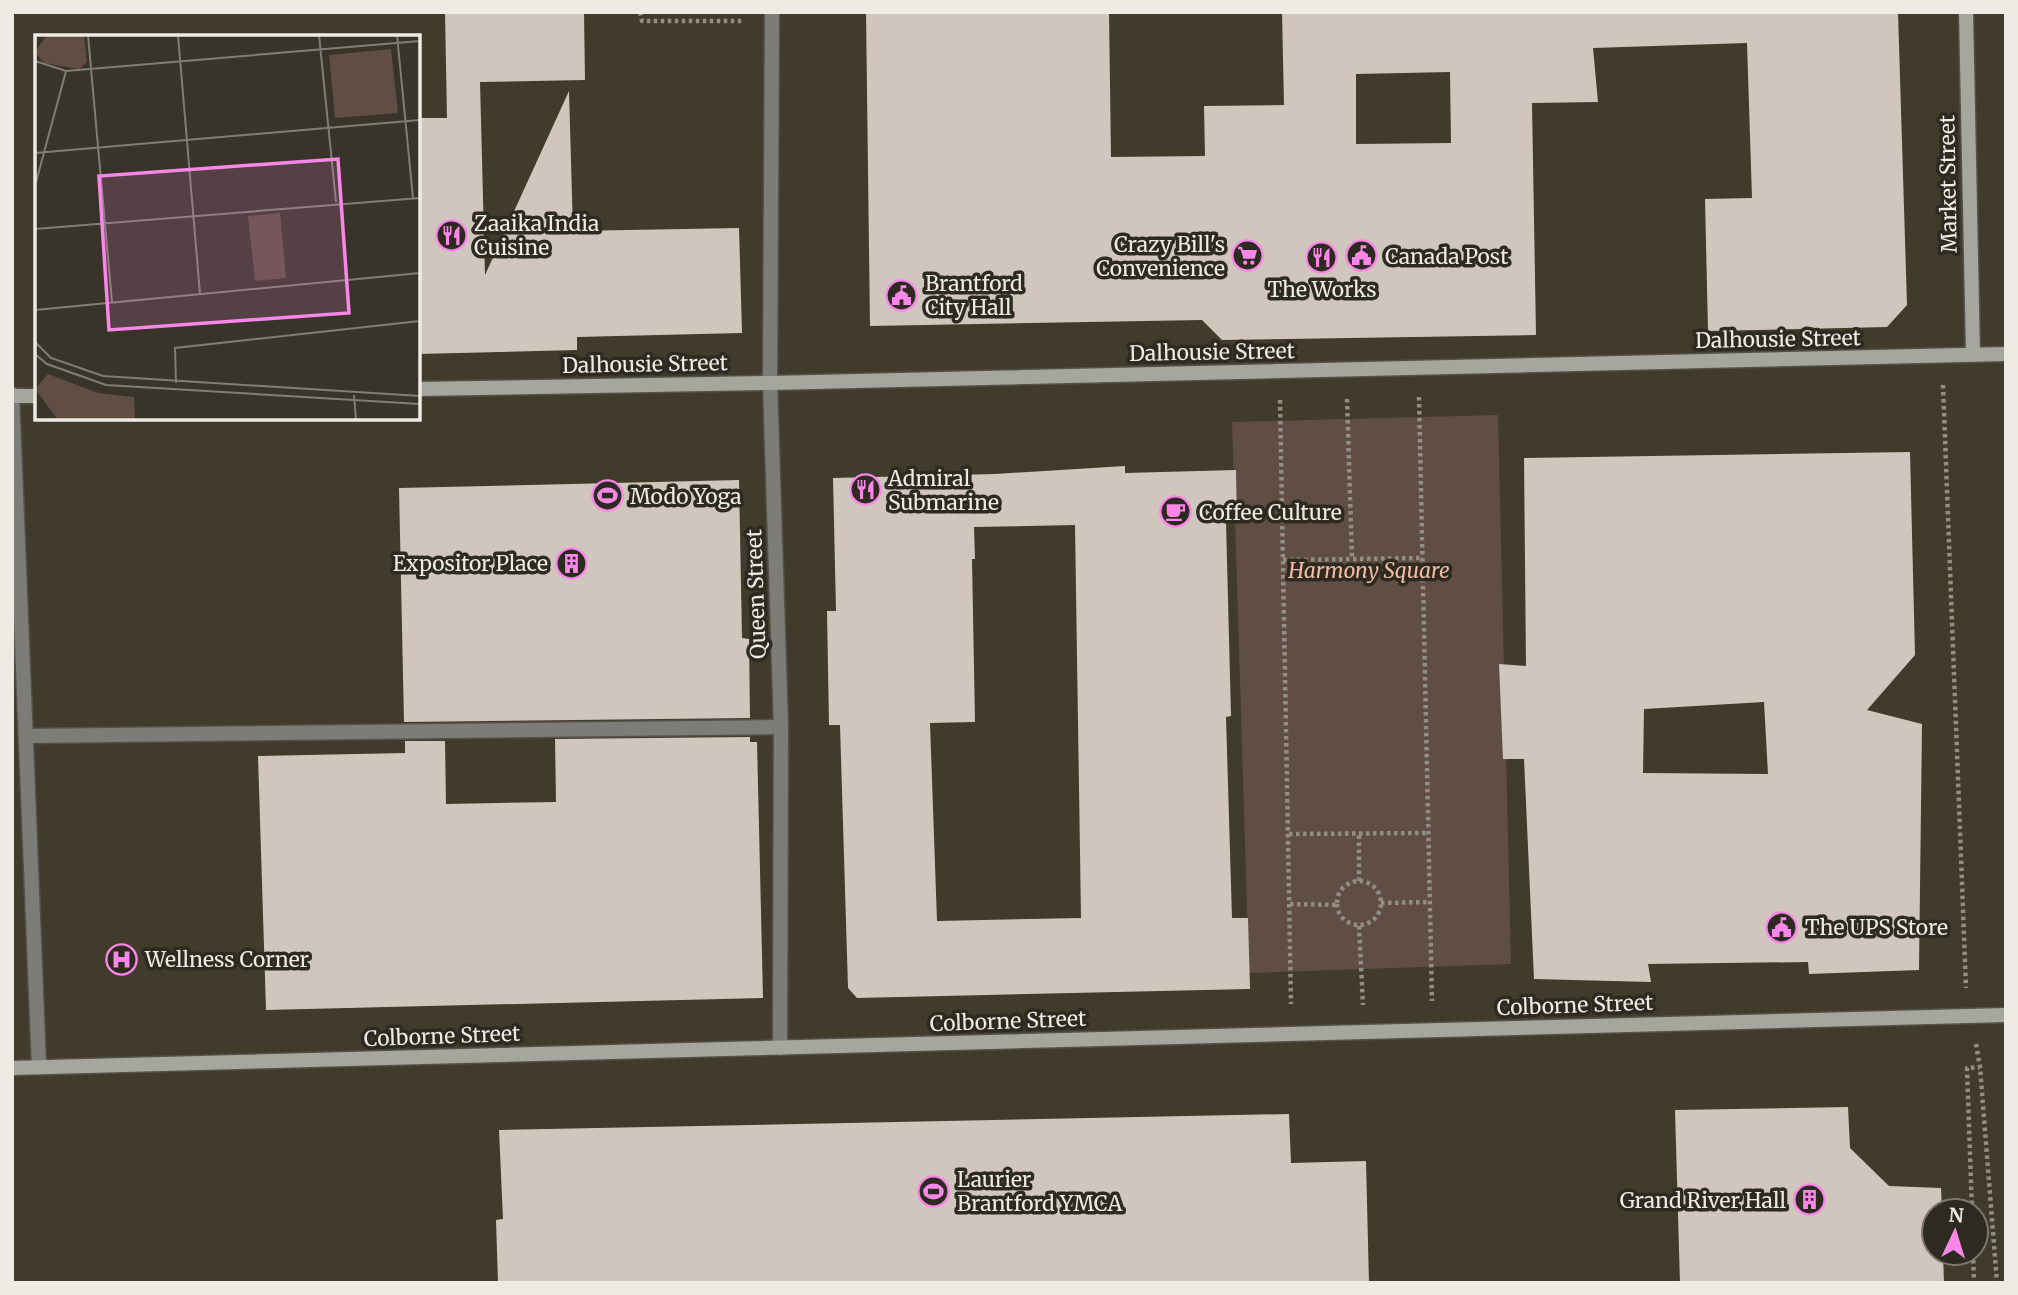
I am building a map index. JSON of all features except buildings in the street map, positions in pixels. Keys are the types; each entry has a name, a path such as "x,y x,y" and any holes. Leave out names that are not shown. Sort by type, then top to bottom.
{"main road":[{"name":"Market Street","path":"1966,12 1973,354"},
{"name":"Dalhousie Street","path":"420,389 2006,355"},
{"path":"12,395 35,396"},
{"name":"Colborne Street","path":"12,1068 2006,1015"}],"street":[{"name":"Queen Street","path":"772,17 770,383 781,727 780,1048"},
{"path":"12,395 39,1067"},
{"path":"27,736 781,727"}],"path":[{"path":"640,12 642,21 772,17"},
{"path":"1941,356 1964,977 1980,1067 1997,1283"},
{"path":"1418,368 1433,1030"},
{"path":"1346,370 1352,559"},
{"path":"1279,371 1292,1034"},
{"path":"1283,559 1422,558"},
{"path":"1289,834 1429,832"},
{"path":"1359,833 1359,881"},
{"path":"1359,881 1370,884 1378,892 1381,903 1378,915 1370,923 1359,926 1348,923 1340,916 1336,905 1339,893 1347,884 1359,881"},
{"path":"1381,903 1430,902"},
{"path":"1290,904 1336,905"},
{"path":"1359,926 1364,1032"},
{"path":"1972,1197 1967,1068 1980,1067"}],"shaded area":[{"path":"12,12 2006,12 2006,1283 12,1283"}],"green space":[{"name":"Harmony Square","path":"1498,415 1511,964 1249,973 1232,422"}],"place":[{"name":"Zaaika India Cuisine","path":"451,235"},
{"name":"Crazy Bill's Convenience","path":"1248,256"},
{"name":"Canada Post","path":"1362,256"},
{"name":"The Works","path":"1322,257"},
{"name":"Brantford City Hall","path":"902,295"},
{"name":"Admiral Submarine","path":"865,490"},
{"name":"Modo Yoga","path":"607,496"},
{"name":"Coffee Culture","path":"1176,512"},
{"name":"Expositor Place","path":"571,563"},
{"name":"The UPS Store","path":"1782,927"},
{"name":"Wellness Corner","path":"122,959"},
{"name":"Laurier Brantford YMCA","path":"934,1191"},
{"name":"Grand River Hall","path":"1809,1200"}]}
